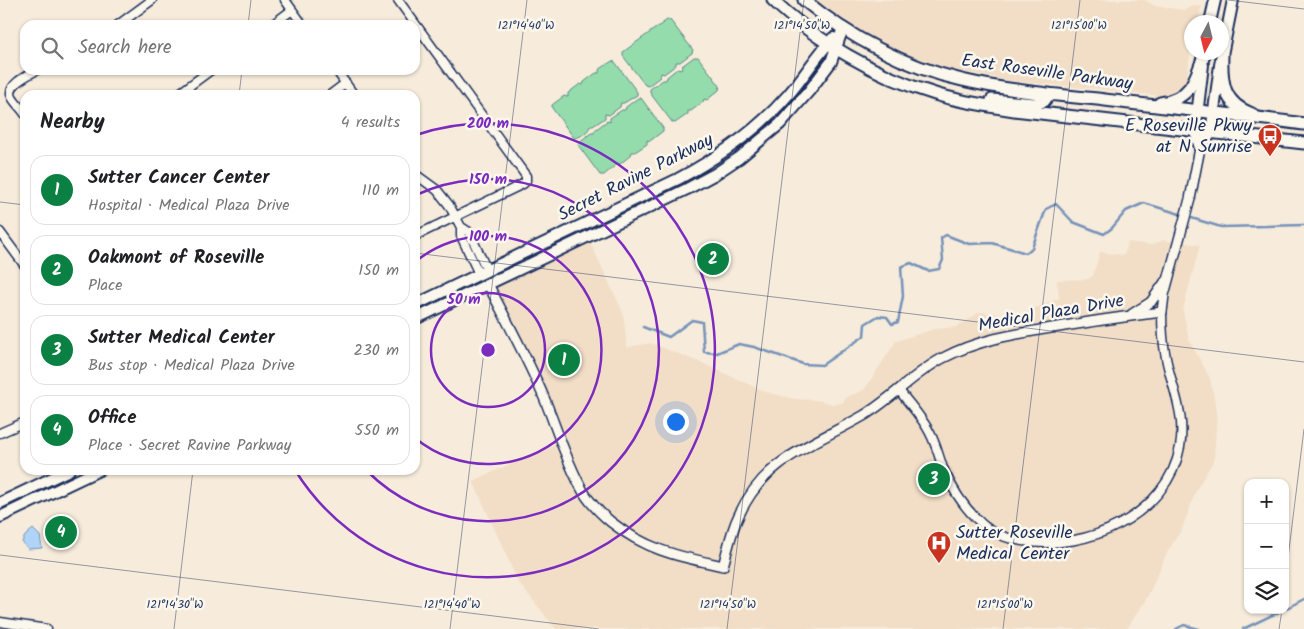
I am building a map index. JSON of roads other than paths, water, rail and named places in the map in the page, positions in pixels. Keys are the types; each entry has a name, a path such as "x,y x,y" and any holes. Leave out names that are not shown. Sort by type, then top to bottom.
{"main road":[{"path":"773,0 804,26 832,45 889,77 955,100 1014,110 1304,143"},
{"name":"East Roseville Parkway","path":"804,0 843,28 889,53 942,74 977,84 1304,124"},
{"path":"1212,15 1216,0"},
{"path":"1229,20 1233,0"},
{"name":"Secret Ravine Parkway","path":"420,303 678,179 731,147 771,114 788,96 817,55 832,45 843,28"},
{"name":"Secret Ravine Parkway","path":"420,317 687,189 727,166 759,143 780,124 809,91 831,62 832,45"},
{"path":"1142,105 1168,102 1186,93 1196,79 1202,60"},
{"path":"1200,148 1195,132 1204,60"},
{"path":"1200,148 1210,133 1221,60"},
{"path":"1222,60 1222,79 1231,101 1243,111 1270,120"},
{"path":"955,100 981,99 1034,104 1044,101 1049,94"},
{"path":"483,272 488,284"},
{"path":"0,503 59,475"},
{"path":"0,517 88,475"}],"street":[{"path":"125,20 152,0"},
{"path":"284,0 299,20"},
{"path":"398,0 413,20"},
{"path":"279,20 292,10"},
{"path":"420,30 526,176 526,181 523,184 420,234"},
{"path":"20,107 12,96 11,91 13,86 30,75"},
{"path":"184,90 203,75"},
{"path":"340,75 351,90"},
{"path":"337,90 346,83"},
{"path":"899,390 927,427 948,479 968,510 983,526 1003,536 1034,543 1060,543 1091,536 1120,524 1144,507 1167,482 1177,459 1182,436 1181,414 1166,358 1162,312 1169,277 1190,199 1200,148"},
{"path":"420,178 437,190 456,216 468,253 483,272"},
{"path":"461,227 469,232 477,249 483,272"},
{"path":"0,232 20,259"},
{"path":"468,253 477,249"},
{"path":"1125,318 1151,302 1169,277"},
{"name":"Medical Plaza Drive","path":"488,284 540,389 575,474 589,500 604,516 627,535 659,551 723,566 739,515 753,490 772,469 802,449 866,414 934,364 972,345 1017,334 1162,312"},
{"path":"0,433 20,424"},
{"path":"0,622 47,629"}],"water":[{"path":"33,529 40,536 42,548 28,549 22,542 25,536"}],"waterway":[{"path":"643,327 669,337 692,320 702,322 704,352 717,353 739,344 754,347 803,364 822,365 864,336 865,324 878,316 887,317 892,324 898,322 903,296 901,267 911,263 928,271 939,269 943,260 941,238 946,235 969,244 992,243 1026,253 1032,248 1046,209 1056,204 1073,222 1104,234 1112,228 1126,211 1144,203 1183,215"},
{"path":"1188,217 1221,227 1304,225"},
{"path":"1289,607 1304,599"},
{"path":"1243,629 1275,614"},
{"path":"1176,629 1184,625 1199,629"}],"place":[{"name":"E Roseville Pkwy at N Sunrise","path":"1270,157"},
{"name":"Oakmont of Roseville","path":"713,259"},
{"name":"Sutter Cancer Center","path":"564,360"},
{"name":"Sutter Medical Center","path":"934,479"},
{"name":"Office","path":"61,532"},
{"name":"Sutter Roseville Medical Center","path":"939,564"}]}
